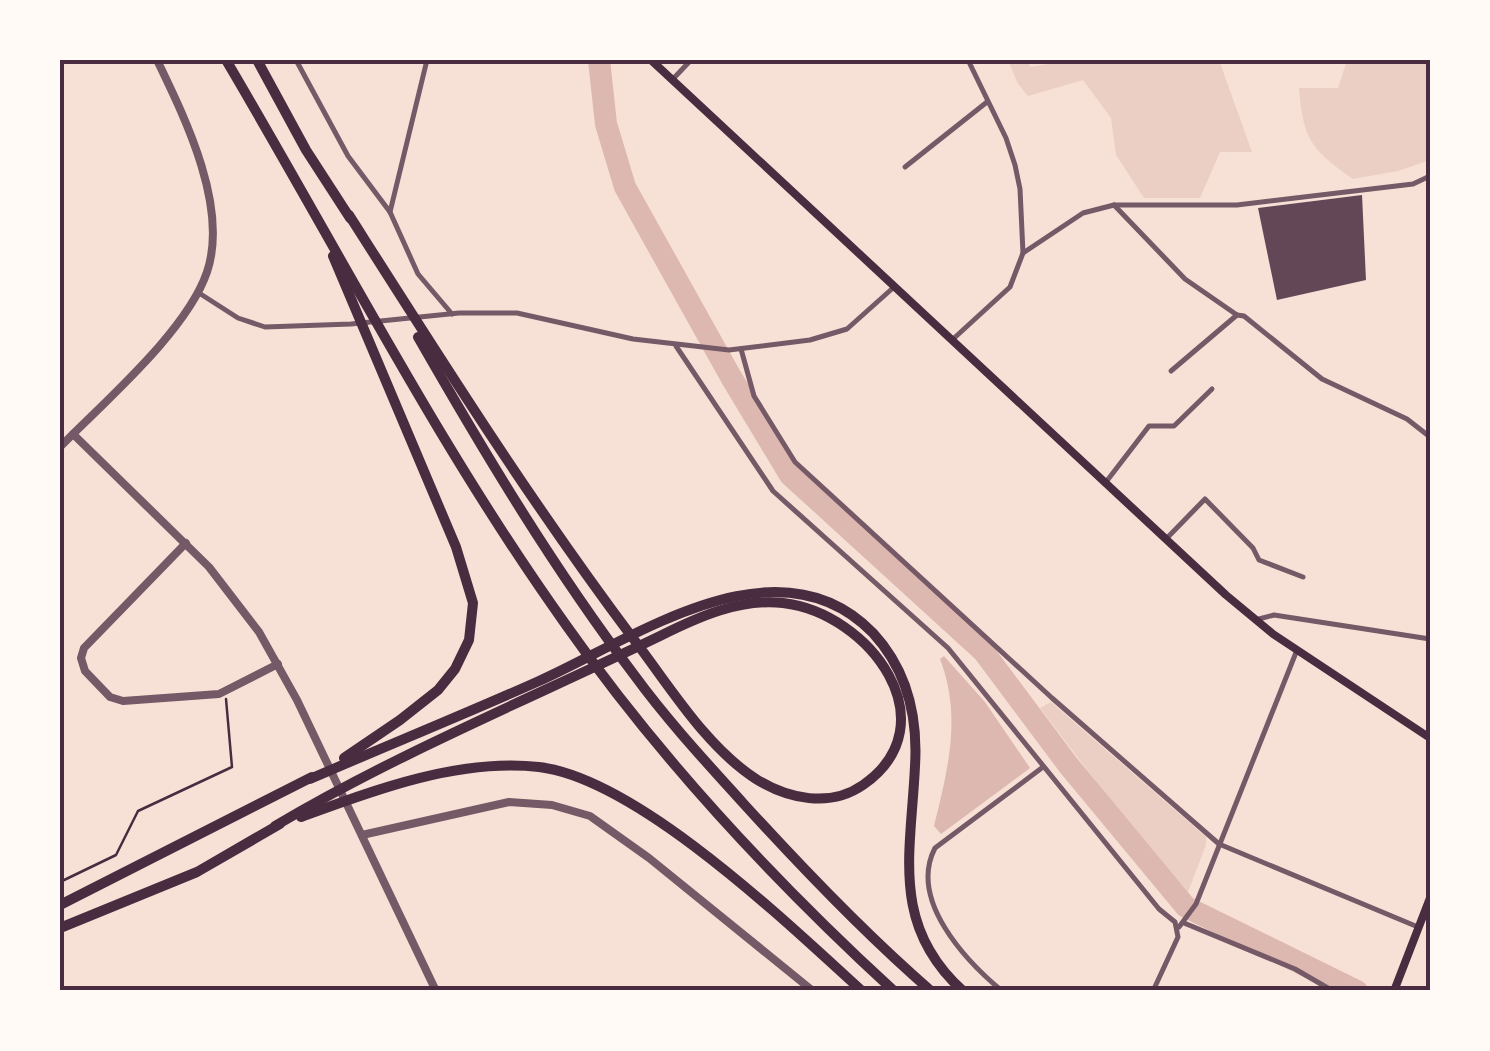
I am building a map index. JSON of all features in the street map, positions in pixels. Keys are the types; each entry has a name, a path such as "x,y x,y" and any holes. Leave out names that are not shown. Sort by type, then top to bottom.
{"highway":[{"path":"226,60 502,532 622,701 748,850 894,991"},
{"path":"256,60 306,150 495,446 583,570 719,748 770,787 818,799 850,793 888,760 896,744 900,712 892,680 873,650 834,618 782,603 744,605 658,630"},
{"path":"348,215 484,452 570,586 636,679 769,832 846,912 932,991"},
{"path":"60,904 310,779 362,748 438,690 456,669 469,640 473,603 456,547 320,222"},
{"path":"60,928 197,872 397,760 724,598 769,592 813,598 853,617 892,658 909,697 916,744 907,858 909,890 917,924 931,953 963,991"},
{"path":"310,779 542,686"},
{"path":"276,826 406,782 494,765 574,774 634,806 718,865 862,991"}],"main road":[{"path":"651,60 1255,620 1430,738"},
{"path":"1398,990 1430,898"}],"street":[{"path":"60,447 172,331 199,293 212,248 212,207 157,60"},
{"path":"296,60 348,156 390,212 418,274 452,314"},
{"path":"390,212 427,60"},
{"path":"672,80 691,60"},
{"path":"952,340 1010,286 1024,253 1015,165 968,60"},
{"path":"905,167 987,102"},
{"path":"1024,253 1083,213 1114,205 1238,205 1413,184 1430,176"},
{"path":"1114,205 1185,279 1236,315 1244,316 1322,379 1407,419 1430,437"},
{"path":"199,293 238,318 265,327 517,313 676,346 729,350 810,340 847,328 894,287"},
{"path":"1171,371 1236,315"},
{"path":"676,346 772,491 948,648 1159,909 1295,969 1333,991"},
{"path":"741,349 754,396 795,462 1052,698 1219,844 1418,927"},
{"path":"1106,482 1150,426 1174,426 1212,389"},
{"path":"73,434 186,543 243,608 278,664 435,991"},
{"path":"1166,539 1205,499 1253,548 1259,560 1304,578"},
{"path":"186,543 84,648 81,663 104,692 116,700 135,702 225,691 278,664"},
{"path":"1255,620 1274,614 1430,639"},
{"path":"1153,991 1183,922 1196,904 1297,650"},
{"path":"1002,991 953,944 931,887 930,857 935,848 1044,767"},
{"path":"362,835 509,802 552,805 590,816 649,858 813,991"}],"path":[{"path":"60,882 116,854 138,811 232,768 225,691"}],"shaded area":[{"path":"1008,60 1026,60 1031,67 1070,60 1219,60 1252,152 1220,152 1200,198 1144,198 1116,155 1111,118 1083,80 1028,96"},
{"path":"1347,60 1430,60 1430,160 1398,171 1353,179 1319,151 1303,120 1299,88 1338,88"},
{"path":"944,656 985,702 1030,768 941,834 934,826 948,763 951,722 947,680 940,659"},
{"path":"1051,702 1206,837 1188,892 1040,708"}],"building":[{"path":"1362,195 1366,280 1277,300 1258,208"}],"waterway":[{"path":"599,60 606,124 625,187 790,475 983,651 1069,766 1186,907 1357,991"}]}
